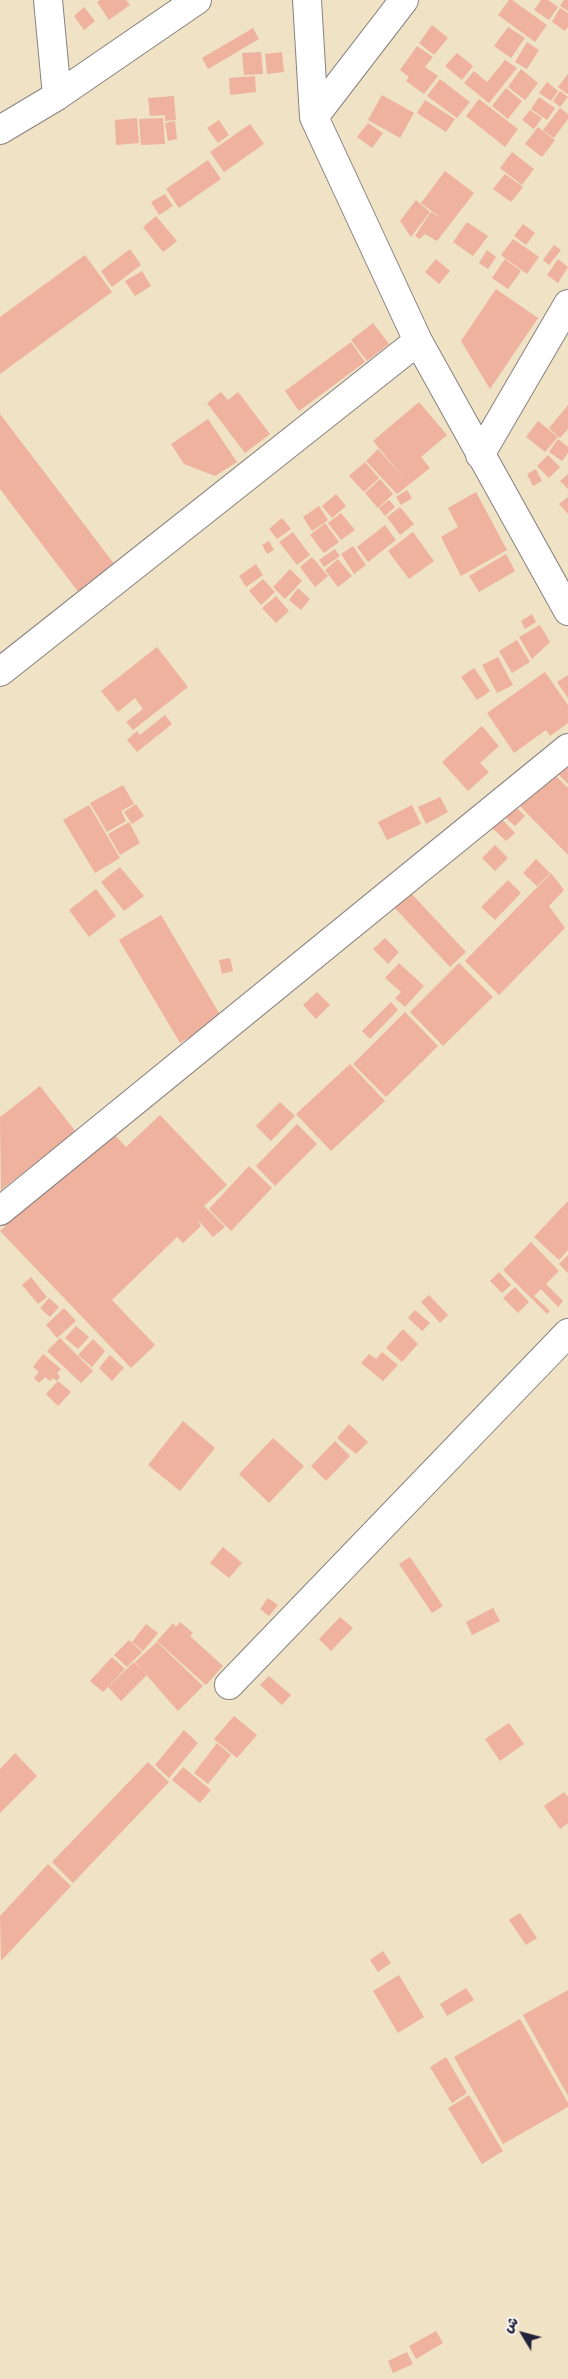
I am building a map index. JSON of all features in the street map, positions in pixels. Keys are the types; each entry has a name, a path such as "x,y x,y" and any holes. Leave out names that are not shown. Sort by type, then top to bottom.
{"street":[{"path":"48,0 57,96"},
{"path":"0,130 57,96 197,0"},
{"path":"307,0 314,117 418,341 568,611"},
{"path":"314,117 404,0"},
{"path":"480,455 568,304"},
{"path":"0,672 418,341"},
{"path":"0,1212 568,748"},
{"path":"229,1685 568,1333"}],"building":[{"path":"100,0 126,0 130,5 109,20 97,2"},
{"path":"509,0 512,0 547,25 535,42 498,15"},
{"path":"541,0 548,0 558,7 549,20 534,10"},
{"path":"564,0 568,0 568,11 560,6"},
{"path":"84,7 95,21 84,30 74,16"},
{"path":"560,8 568,13 568,27 565,31 552,22"},
{"path":"432,25 448,38 434,55 419,43"},
{"path":"508,27 525,38 511,58 494,46"},
{"path":"253,28 259,39 208,69 202,58"},
{"path":"527,42 539,50 527,69 515,62"},
{"path":"417,46 433,57 425,67 438,76 424,94 406,81 409,77 400,70"},
{"path":"261,52 263,74 244,75 242,53"},
{"path":"282,52 284,72 267,74 265,54"},
{"path":"457,53 473,66 462,80 445,66"},
{"path":"505,60 517,68 489,103 464,83 474,71 487,82"},
{"path":"521,69 538,83 525,100 508,87"},
{"path":"568,74 568,93 567,94 558,87"},
{"path":"255,76 256,92 230,95 229,78"},
{"path":"440,79 470,102 457,118 427,96"},
{"path":"547,82 558,91 551,101 539,93"},
{"path":"506,88 522,101 508,119 492,106"},
{"path":"560,91 568,97 560,107 553,101"},
{"path":"382,95 414,113 400,138 368,120"},
{"path":"174,96 176,120 165,121 165,115 150,116 148,98"},
{"path":"539,97 555,108 547,120 531,109"},
{"path":"479,99 518,129 505,147 466,116"},
{"path":"425,100 455,119 446,132 417,113"},
{"path":"560,108 568,114 568,119 554,138 543,130"},
{"path":"530,110 542,118 534,129 522,120"},
{"path":"137,118 139,143 116,145 115,120"},
{"path":"163,118 165,144 141,145 139,119"},
{"path":"219,120 229,135 218,143 207,128"},
{"path":"175,121 177,139 168,141 165,123"},
{"path":"368,123 383,133 372,148 357,137"},
{"path":"250,124 264,144 224,172 210,152"},
{"path":"538,127 555,140 542,157 525,144"},
{"path":"512,152 534,169 522,185 500,168"},
{"path":"208,160 221,179 179,208 166,189"},
{"path":"445,171 474,193 437,241 425,234 420,239 415,236 431,212 441,218 421,203"},
{"path":"505,174 523,187 511,202 493,189"},
{"path":"165,194 173,206 159,215 151,202"},
{"path":"416,200 430,212 411,237 400,221"},
{"path":"156,216 177,241 163,252 143,227"},
{"path":"467,222 488,236 473,256 453,242"},
{"path":"523,224 535,233 526,245 514,236"},
{"path":"513,239 539,257 527,274 501,255"},
{"path":"554,245 561,250 549,265 543,260"},
{"path":"130,249 141,265 112,287 101,271"},
{"path":"487,250 496,257 488,269 479,263"},
{"path":"85,255 112,292 0,374 0,317"},
{"path":"436,259 450,271 439,284 425,272"},
{"path":"505,259 521,271 508,289 492,278"},
{"path":"558,259 568,267 558,283 547,275"},
{"path":"142,271 151,286 135,296 125,281"},
{"path":"496,289 538,318 490,389 461,341"},
{"path":"373,323 389,344 367,361 351,340"},
{"path":"351,342 365,362 299,411 285,391"},
{"path":"221,392 228,400 238,392 270,434 245,453 207,403"},
{"path":"419,402 447,435 421,457 430,468 397,494 366,461 378,449 404,478 373,441"},
{"path":"568,405 568,429 560,438 549,428"},
{"path":"0,414 115,565 79,593 0,489"},
{"path":"208,419 237,462 215,476 184,464 171,444"},
{"path":"538,421 558,437 545,452 526,437"},
{"path":"558,439 568,447 568,453 562,461 549,452"},
{"path":"548,455 560,467 549,478 537,466"},
{"path":"365,462 379,478 364,492 349,476"},
{"path":"536,469 542,481 533,486 527,474"},
{"path":"568,474 568,489 560,481"},
{"path":"380,479 393,494 378,508 365,493"},
{"path":"407,490 412,498 401,505 396,497"},
{"path":"476,492 507,550 461,576 441,537 458,527 448,508"},
{"path":"336,494 346,506 332,518 322,506"},
{"path":"568,497 568,514 559,504"},
{"path":"389,500 395,507 385,516 379,508"},
{"path":"319,506 328,520 312,531 303,517"},
{"path":"400,507 414,524 400,535 387,517"},
{"path":"341,513 355,530 341,540 328,523"},
{"path":"282,518 291,529 277,539 269,529"},
{"path":"325,523 339,542 324,553 310,535"},
{"path":"385,525 396,540 368,562 357,547"},
{"path":"293,532 310,555 297,565 279,542"},
{"path":"413,532 434,561 409,579 388,551"},
{"path":"269,541 274,550 267,554 262,545"},
{"path":"353,546 366,565 354,574 341,554"},
{"path":"335,549 340,556 324,567 319,560"},
{"path":"506,554 515,571 479,592 469,576"},
{"path":"312,557 328,576 315,587 300,567"},
{"path":"338,559 352,576 338,587 325,570"},
{"path":"256,564 263,575 246,587 239,576"},
{"path":"290,569 302,581 285,599 273,587"},
{"path":"263,579 275,592 261,605 249,591"},
{"path":"298,588 310,599 301,610 289,600"},
{"path":"276,596 289,611 276,623 262,608"},
{"path":"532,614 536,622 525,629 521,621"},
{"path":"540,625 550,642 532,659 519,637"},
{"path":"517,640 530,662 512,673 499,651"},
{"path":"157,647 188,687 133,730 126,722 143,709 135,698 118,712 101,691"},
{"path":"498,657 513,685 497,693 482,665"},
{"path":"474,668 490,691 477,700 461,677"},
{"path":"545,672 568,705 568,723 550,736 546,730 514,753 487,713"},
{"path":"568,675 568,698 557,682"},
{"path":"165,715 172,724 137,752 127,740 137,731 140,735"},
{"path":"482,726 499,746 480,763 489,772 468,791 442,762"},
{"path":"568,759 568,784 554,770"},
{"path":"551,771 568,788 568,855 518,804"},
{"path":"123,785 134,804 121,811 126,821 107,832 90,803"},
{"path":"440,797 448,812 426,824 418,807"},
{"path":"510,801 525,816 515,826 499,812"},
{"path":"136,804 144,816 132,824 124,812"},
{"path":"89,805 120,858 95,873 63,820"},
{"path":"412,805 421,824 387,840 378,822"},
{"path":"497,814 515,833 506,841 488,824"},
{"path":"129,822 140,843 120,855 108,834"},
{"path":"495,845 508,858 495,871 482,858"},
{"path":"536,859 550,873 537,886 523,873"},
{"path":"120,867 144,896 124,911 101,882"},
{"path":"551,873 564,890 549,906 565,928 499,995 465,961"},
{"path":"508,880 521,893 495,920 481,907"},
{"path":"96,889 116,916 89,937 69,910"},
{"path":"408,890 466,952 450,967 392,905"},
{"path":"161,915 222,1018 180,1043 119,940"},
{"path":"385,938 399,952 388,964 373,949"},
{"path":"230,958 233,971 222,974 219,960"},
{"path":"399,963 424,986 405,1007 395,998 401,992 385,978"},
{"path":"459,963 493,997 443,1046 410,1012"},
{"path":"317,992 330,1005 316,1019 303,1005"},
{"path":"391,1002 398,1010 370,1039 362,1031"},
{"path":"405,1012 438,1046 386,1097 353,1064"},
{"path":"350,1064 385,1101 331,1151 296,1114"},
{"path":"40,1086 76,1132 1,1190 0,1117"},
{"path":"280,1102 295,1116 271,1141 256,1126"},
{"path":"160,1115 227,1185 204,1206 225,1227 213,1237 197,1219 201,1226 183,1243 177,1237 112,1300 155,1345 131,1368 0,1231 108,1128 126,1147"},
{"path":"297,1124 317,1144 275,1186 256,1166"},
{"path":"249,1166 272,1188 231,1231 209,1209"},
{"path":"568,1201 568,1250 559,1260 534,1237"},
{"path":"531,1242 559,1271 546,1284 563,1301 558,1307 541,1289 534,1296 550,1311 547,1314 503,1270"},
{"path":"568,1255 568,1273 559,1264"},
{"path":"499,1272 511,1285 502,1293 490,1281"},
{"path":"31,1277 47,1297 38,1304 22,1285"},
{"path":"515,1287 529,1302 518,1313 503,1298"},
{"path":"429,1295 448,1315 440,1323 421,1302"},
{"path":"49,1298 59,1307 50,1317 40,1308"},
{"path":"64,1308 76,1321 57,1338 46,1325"},
{"path":"415,1310 430,1323 422,1331 408,1318"},
{"path":"76,1326 89,1337 78,1349 65,1338"},
{"path":"403,1329 418,1344 402,1362 386,1348"},
{"path":"60,1338 93,1371 81,1383 47,1351"},
{"path":"93,1339 105,1351 92,1367 78,1355"},
{"path":"382,1352 398,1365 383,1381 361,1363 369,1354 376,1359"},
{"path":"43,1354 61,1369 57,1373 60,1377 57,1381 53,1378 50,1381 45,1377 39,1383 34,1378 39,1372 33,1367"},
{"path":"110,1355 124,1368 112,1381 99,1368"},
{"path":"58,1381 71,1392 58,1406 46,1394"},
{"path":"183,1421 215,1448 180,1491 148,1465"},
{"path":"349,1424 368,1442 356,1454 337,1438"},
{"path":"273,1438 304,1466 269,1503 239,1474"},
{"path":"335,1441 350,1456 326,1481 311,1466"},
{"path":"223,1547 242,1563 229,1578 210,1563"},
{"path":"410,1557 443,1606 432,1613 399,1564"},
{"path":"268,1598 278,1605 269,1616 260,1609"},
{"path":"493,1608 500,1621 472,1635 466,1622"},
{"path":"340,1617 353,1628 331,1651 319,1639"},
{"path":"180,1622 193,1633 190,1636 223,1666 206,1685 157,1641 173,1623 176,1627"},
{"path":"146,1624 158,1633 143,1651 132,1642"},
{"path":"129,1640 142,1652 127,1667 114,1655"},
{"path":"157,1642 203,1686 178,1711 135,1662"},
{"path":"112,1657 125,1669 103,1692 90,1681"},
{"path":"134,1662 147,1675 121,1701 108,1687"},
{"path":"269,1676 291,1695 282,1705 260,1685"},
{"path":"234,1716 257,1735 237,1758 214,1739"},
{"path":"509,1723 524,1744 500,1761 485,1739"},
{"path":"184,1730 198,1743 169,1778 155,1765"},
{"path":"217,1743 231,1755 208,1784 194,1773"},
{"path":"15,1753 37,1776 0,1813 0,1769"},
{"path":"148,1762 169,1782 73,1883 52,1862"},
{"path":"183,1767 211,1790 200,1803 172,1780"},
{"path":"564,1792 568,1797 568,1823 560,1829 544,1806"},
{"path":"48,1864 71,1886 1,1961 0,1916"},
{"path":"520,1913 537,1938 526,1945 509,1920"},
{"path":"383,1951 391,1963 378,1972 370,1960"},
{"path":"399,1975 424,2017 398,2033 373,1991"},
{"path":"466,1988 474,2000 447,2016 440,2004"},
{"path":"568,1990 568,2096 523,2015"},
{"path":"520,2019 568,2103 568,2107 503,2144 454,2057"},
{"path":"446,2057 467,2093 452,2103 430,2067"},
{"path":"469,2095 503,2151 482,2164 448,2108"},
{"path":"436,2331 443,2343 416,2359 409,2346"},
{"path":"407,2352 413,2364 393,2373 388,2361"}]}
